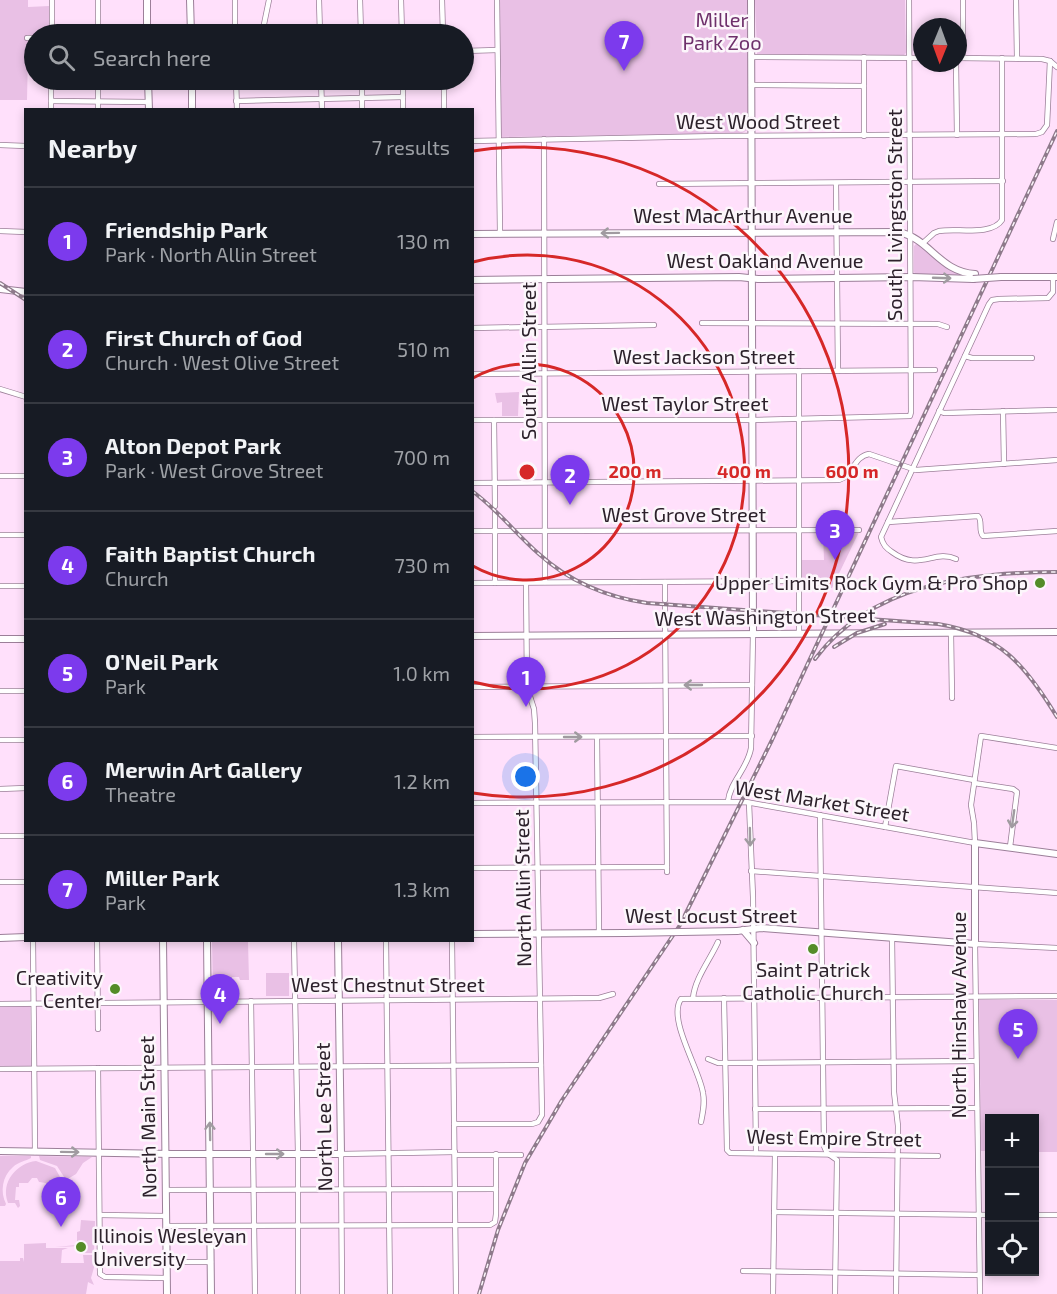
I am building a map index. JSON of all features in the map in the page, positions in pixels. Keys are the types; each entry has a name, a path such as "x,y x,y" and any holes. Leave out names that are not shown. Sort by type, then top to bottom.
{"main road":[{"path":"147,0 147,24"},
{"path":"190,0 191,24"},
{"path":"751,0 753,633"},
{"path":"148,90 148,108"},
{"path":"192,90 192,108"},
{"name":"West MacArthur Avenue","path":"474,234 890,232 911,236 923,243 951,268 974,277 1055,277"},
{"name":"West Oakland Avenue","path":"474,280 974,277"},
{"path":"0,289 24,290"},
{"name":"West Washington Street","path":"474,636 1057,632"},
{"path":"0,639 24,639"},
{"name":"West Market Street","path":"975,843 1057,854"},
{"name":"North Hinshaw Avenue","path":"975,843 975,945"},
{"name":"West Locust Street","path":"474,934 753,929 975,945"},
{"path":"740,930 754,943"},
{"path":"0,938 24,937"},
{"name":"North Main Street","path":"163,942 167,1294"},
{"path":"207,942 211,1294"},
{"name":"North Lee Street","path":"338,942 341,1154"},
{"path":"0,1151 341,1154"}],"street":[{"path":"52,0 52,24"},
{"path":"98,0 98,24"},
{"path":"235,0 236,24"},
{"path":"264,24 269,0"},
{"path":"319,0 320,24"},
{"path":"360,0 361,24"},
{"path":"401,0 402,24"},
{"path":"442,0 443,24"},
{"path":"497,0 500,234"},
{"name":"South Livingston Street","path":"897,418 911,414 909,0"},
{"path":"962,18 963,0"},
{"path":"1016,0 1017,58"},
{"path":"474,51 497,50"},
{"path":"751,57 913,58"},
{"path":"864,57 864,136"},
{"path":"967,58 1042,59 1050,61 1057,67"},
{"path":"923,243 939,231 989,230 998,227 1003,218 1002,58"},
{"name":"West Wood Street","path":"474,141 910,136 1042,132 1047,125 1050,61"},
{"path":"956,72 957,135"},
{"path":"751,86 864,86"},
{"path":"51,90 51,108"},
{"path":"98,90 98,108"},
{"path":"236,90 237,108"},
{"path":"321,90 322,108"},
{"path":"362,90 362,108"},
{"path":"403,90 403,108"},
{"path":"444,90 444,108"},
{"path":"236,101 403,97"},
{"path":"51,101 148,102"},
{"name":"South Allin Street","path":"544,139 545,582"},
{"path":"0,145 24,146"},
{"path":"659,184 1003,181"},
{"path":"836,184 838,371"},
{"path":"1053,239 1057,222"},
{"path":"0,231 24,232"},
{"path":"956,559 949,556 914,562 899,557 882,543 881,537 990,302 999,299 1048,298 1053,292 1055,277"},
{"path":"702,323 938,324 947,327"},
{"path":"474,328 654,325"},
{"path":"965,356 1032,358"},
{"name":"West Jackson Street","path":"474,374 935,369"},
{"path":"799,371 799,633"},
{"path":"0,389 24,396"},
{"path":"939,411 1057,410"},
{"path":"1003,411 1004,464"},
{"name":"West Taylor Street","path":"474,420 897,418"},
{"path":"494,420 495,506"},
{"path":"474,483 843,479 850,474 857,459 869,454 876,454 912,470 1057,460"},
{"path":"0,476 24,476"},
{"path":"495,513 495,583"},
{"path":"888,522 978,516 981,520 983,536 1057,531"},
{"name":"West Grove Street","path":"474,531 859,530"},
{"path":"0,535 24,535"},
{"path":"474,583 800,581"},
{"name":"North Allin Street","path":"454,1124 532,1124 538,1122 542,1113 536,737 535,714 527,687 525,582"},
{"path":"665,582 665,600"},
{"path":"0,586 24,586"},
{"path":"474,868 667,869 665,606"},
{"path":"728,801 730,791 749,757 752,736 753,633"},
{"path":"951,633 952,698"},
{"path":"474,687 752,685"},
{"path":"0,691 24,691"},
{"path":"474,737 752,736"},
{"name":"North Hinshaw Avenue","path":"975,843 971,805 981,736 1057,748"},
{"path":"597,737 599,933"},
{"path":"0,740 24,740"},
{"path":"885,827 896,766 1016,791 1010,847"},
{"path":"0,789 24,788"},
{"name":"West Market Street","path":"474,803 728,801 975,843"},
{"path":"749,803 754,943 756,1153"},
{"path":"820,815 825,1150 837,1160 835,1294"},
{"path":"0,836 24,836"},
{"path":"751,871 1057,893"},
{"path":"0,882 24,882"},
{"path":"892,938 898,1155 897,1294"},
{"path":"33,942 35,1152"},
{"path":"97,942 98,1029"},
{"path":"294,942 298,1294"},
{"path":"386,942 390,1294"},
{"path":"452,942 456,1294"},
{"path":"693,998 702,973 718,942"},
{"name":"North Hinshaw Avenue","path":"975,945 980,1294"},
{"name":"West Locust Street","path":"975,945 1057,948"},
{"name":"West Chestnut Street","path":"0,1004 540,999 598,998 613,994"},
{"path":"701,1122 704,1094 678,1020 677,1006 680,999 1057,996"},
{"path":"724,998 725,1063"},
{"path":"251,1001 255,1294"},
{"path":"708,1059 714,1063 976,1061"},
{"name":"West Empire Street","path":"725,1063 727,1147 730,1153 938,1156"},
{"path":"0,1069 541,1065"},
{"path":"98,1068 101,1275 167,1278"},
{"path":"755,1109 976,1108"},
{"path":"341,1154 521,1155"},
{"name":"North Lee Street","path":"341,1154 342,1294"},
{"path":"166,1226 494,1223 496,1154"},
{"path":"773,1294 775,1154"},
{"path":"166,1190 496,1189"},
{"path":"774,1212 985,1215"},
{"path":"100,1215 166,1216"},
{"path":"1039,1215 1057,1215"},
{"path":"166,1262 211,1262"},
{"path":"743,1271 979,1275"}],"green space":[{"path":"0,0 28,0 28,7 49,6 49,24 24,24 24,90 27,90 27,100 0,100"},
{"name":"Miller Park Zoo","path":"500,0 748,0 748,130 742,133 502,137"},
{"path":"755,0 905,0 906,53 904,55 757,54"},
{"path":"920,244 946,268 966,276 916,275 914,246"},
{"path":"519,392 518,416 502,416 502,402 497,403 495,393"},
{"path":"859,532 832,588 802,588 802,560 824,560 823,533"},
{"path":"212,942 248,942 249,980 232,977 230,985 234,988 234,996 213,997"},
{"path":"266,973 289,973 289,996 266,996"},
{"path":"979,1000 1057,1000 1057,1152 1039,1152 1039,1114 985,1114 985,1151 981,1151"},
{"path":"0,1006 30,1006 31,1066 0,1066"},
{"path":"0,1156 31,1156 15,1165 6,1175 3,1189 5,1206 0,1206"},
{"path":"39,1156 92,1157 83,1163 76,1174 66,1180 57,1166 40,1160"},
{"path":"36,1161 55,1168 64,1184 53,1183 46,1186 46,1183 32,1178 28,1183 19,1183 19,1187 16,1187 15,1200 19,1200 20,1206 18,1208 15,1203 8,1203 6,1188 12,1175 22,1165"},
{"path":"81,1220 95,1221 94,1253 82,1253 82,1246 55,1247 77,1245 77,1232 80,1231"},
{"path":"46,1243 46,1248 68,1248 62,1250 61,1263 84,1263 83,1255 94,1255 95,1264 91,1278 94,1285 88,1282 86,1294 0,1294 0,1261 20,1261 20,1258 23,1258 24,1262 24,1244"}],"railway":[{"path":"479,1294 498,1230 525,1163 562,1100 680,925 772,740 1057,131"},
{"path":"0,283 24,299"},
{"path":"474,493 563,573 589,587 617,597 647,603 938,624 960,629 995,644 1009,655 1034,682 1057,717"},
{"path":"815,659 838,634 864,614 925,587 991,575 1057,572"},
{"path":"834,647 857,633 885,624"}],"place":[{"name":"Miller Park","path":"624,71"},
{"name":"First Church of God","path":"570,505"},
{"name":"Alton Depot Park","path":"835,560"},
{"name":"Upper Limits Rock Gym & Pro Shop","path":"1040,583"},
{"name":"Friendship Park","path":"526,707"},
{"name":"Saint Patrick Catholic Church","path":"813,949"},
{"name":"Creativity Center","path":"115,989"},
{"name":"Faith Baptist Church","path":"220,1024"},
{"name":"O'Neil Park","path":"1018,1059"},
{"name":"Merwin Art Gallery","path":"61,1227"},
{"name":"Illinois Wesleyan University","path":"81,1247"}]}
